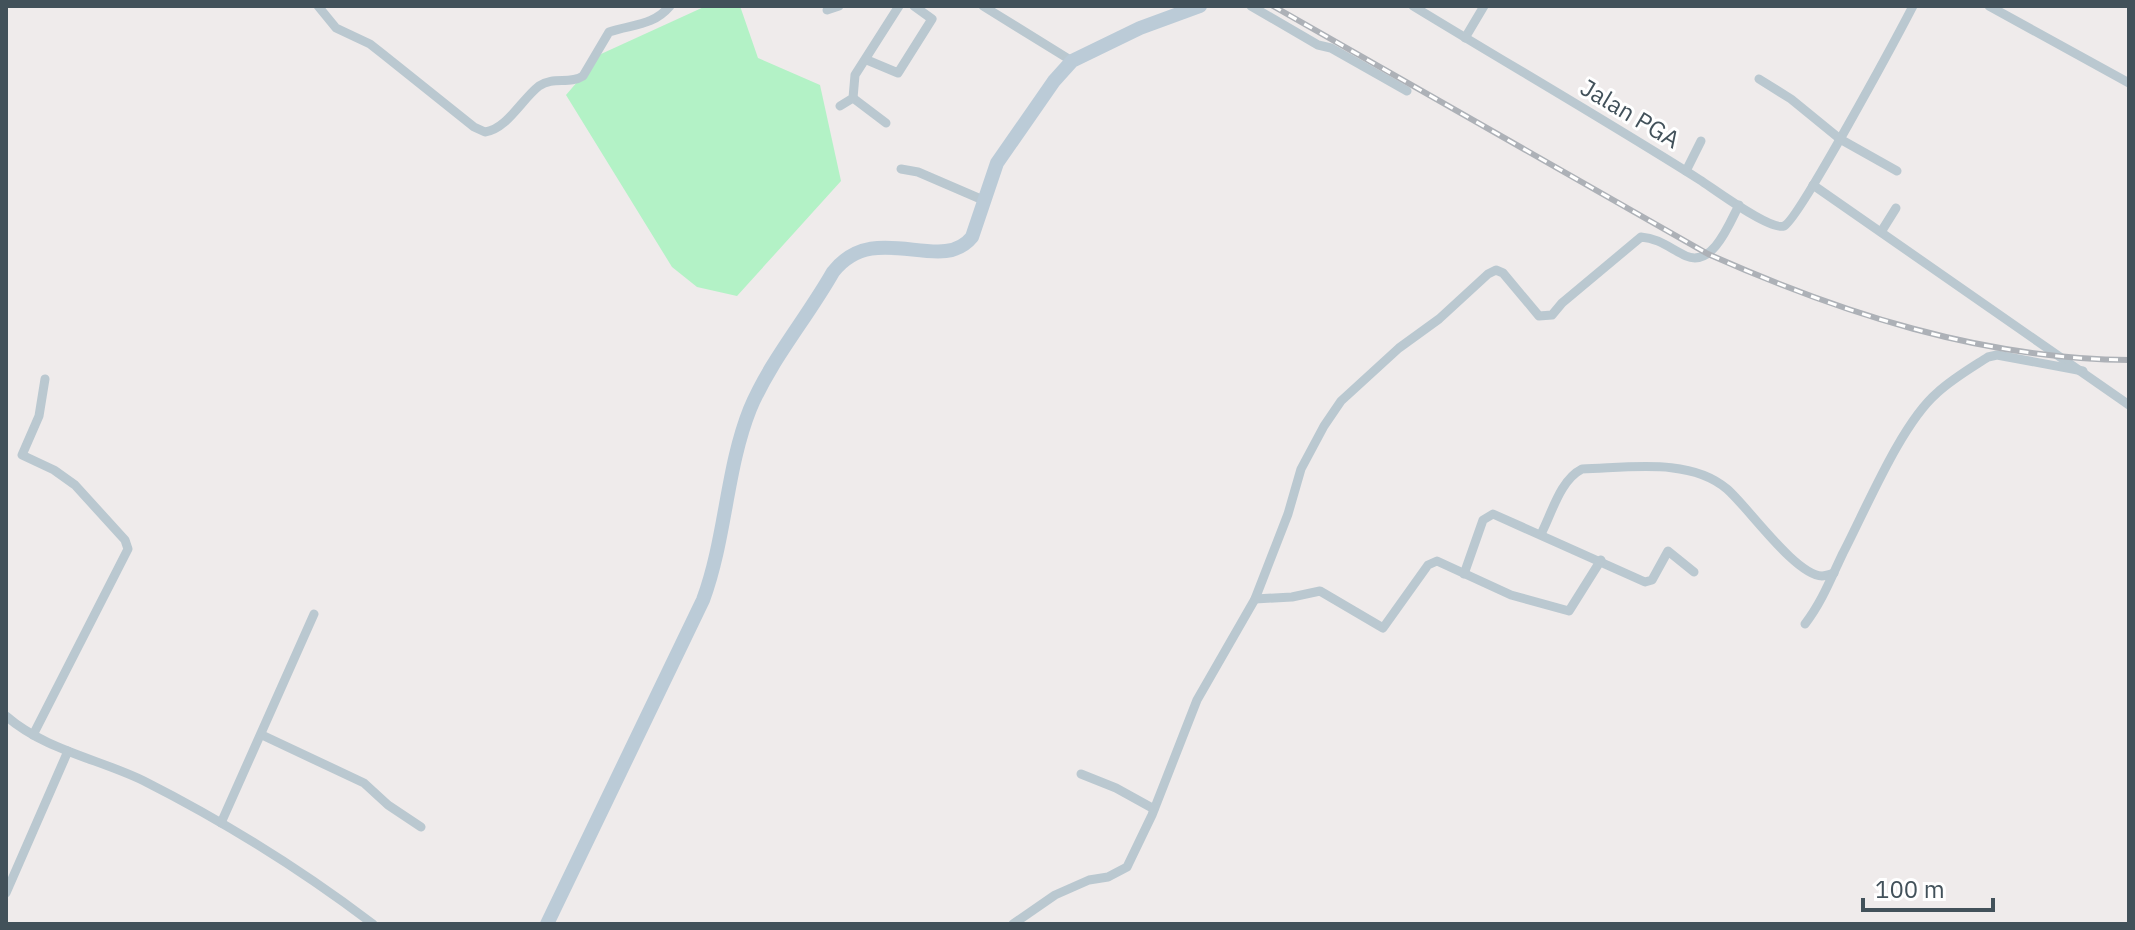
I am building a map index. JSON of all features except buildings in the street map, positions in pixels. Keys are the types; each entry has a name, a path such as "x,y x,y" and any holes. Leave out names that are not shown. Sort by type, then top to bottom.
{"main road":[{"path":"547,924 703,600 716,563 741,436 751,408 843,259 857,251 884,247 944,252 965,245 972,237 997,163 1054,81 1072,61 1140,28 1200,6"}],"street":[{"path":"318,6 336,28 370,44 474,127 485,132 495,130 529,94 545,83 576,80 583,76 609,32 647,24 661,17 670,6"},
{"path":"853,98 855,75 899,6"},
{"path":"867,60 898,73 932,19 914,6"},
{"path":"983,6 1072,61"},
{"path":"1251,6 1319,46 1331,48 1407,91"},
{"name":"Jalan PGA","path":"1413,6 1774,225 1786,226 1813,185"},
{"path":"1465,38 1484,6"},
{"path":"1913,6 1813,185 2129,405"},
{"path":"1989,6 2129,83"},
{"path":"1759,79 1791,99 1840,139 1897,171"},
{"path":"840,106 853,98"},
{"path":"853,98 886,123"},
{"path":"1686,171 1701,141"},
{"path":"901,169 918,172 983,200"},
{"path":"1013,924 1055,895 1089,880 1108,877 1127,867 1154,809 1197,700 1255,599 1288,514 1301,469 1341,401 1399,348 1439,319 1496,270 1503,273 1539,316 1552,315 1641,237 1664,243 1695,259 1703,257 1726,230 1739,205"},
{"path":"1881,232 1896,208"},
{"path":"1805,624 1820,605 1892,458 1917,416 1936,394 1988,357 1997,355 2064,370 2083,371"},
{"path":"33,735 128,549 125,540 85,493 54,470 23,456 39,416 45,379"},
{"path":"1541,534 1567,479 1575,472 1582,469 1666,467 1696,473 1724,486 1781,548 1804,568 1823,576 1834,573"},
{"path":"1464,574 1483,520 1488,515 1497,515 1649,583 1668,551 1694,572"},
{"path":"1255,599 1292,597 1320,591 1383,628 1430,562 1441,562 1511,595 1569,611 1601,560"},
{"path":"221,823 314,614"},
{"path":"6,716 33,735 144,782 290,862 373,924"},
{"path":"262,735 364,783 388,805 421,827"},
{"path":"6,893 68,751"},
{"path":"1081,774 1116,788 1154,809"}],"green space":[{"path":"706,6 740,6 758,58 820,85 841,181 737,296 697,287 672,267 566,95 601,54"}],"railway":[{"path":"1273,6 1708,254 1758,275 1861,313 1966,342 2074,358 2129,360"}]}
